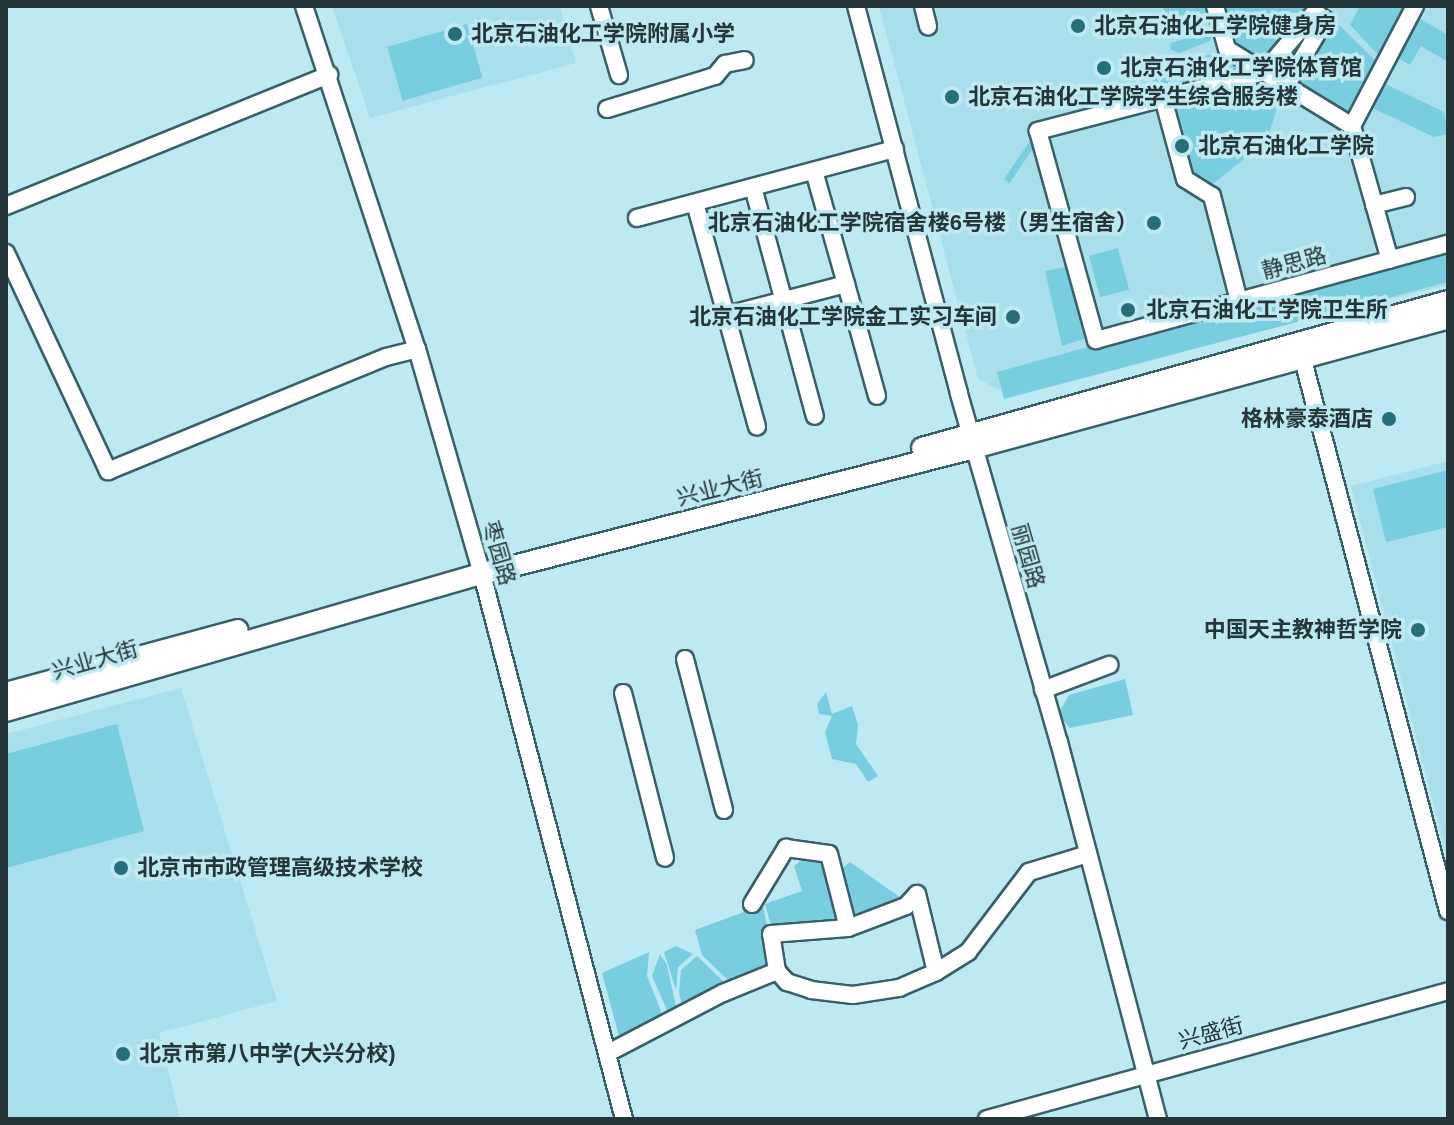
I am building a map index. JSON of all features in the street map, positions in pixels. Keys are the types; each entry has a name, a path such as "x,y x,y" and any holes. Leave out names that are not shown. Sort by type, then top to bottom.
{"main road":[{"name":"兴业大街","path":"972,441 1448,301"},
{"name":"兴业大街","path":"6,693 480,567 1448,318"},
{"name":"兴业大街","path":"6,711 480,567"}],"street":[{"name":"枣园路","path":"304,6 417,349 480,567 624,1119"},
{"path":"599,6 619,75"},
{"name":"丽园路","path":"856,6 1158,1119"},
{"path":"923,6 928,26"},
{"path":"1215,6 1227,49 1352,126 1390,260"},
{"path":"1352,126 1415,6"},
{"path":"1239,301 1212,196 1185,179 1163,98 1264,72 1314,9 1325,20 1286,86"},
{"path":"607,109 715,76 725,64 745,60"},
{"path":"6,206 329,75"},
{"name":"静思路","path":"1163,98 1038,131 1096,340 1448,244"},
{"path":"637,218 895,149"},
{"path":"814,171 877,396"},
{"path":"753,187 815,416"},
{"path":"1374,205 1406,197"},
{"path":"695,203 757,427"},
{"path":"6,253 108,471 386,357 417,349"},
{"path":"727,315 846,284"},
{"path":"1302,356 1448,911"},
{"path":"685,659 724,810"},
{"path":"1043,690 1109,665"},
{"path":"623,693 665,858"},
{"path":"752,904 786,848 829,854 848,928"},
{"path":"936,972 917,894 906,906 848,928 771,934 777,971 787,982 811,990 853,995 899,988 936,972 968,952 1029,872 1088,854"},
{"path":"608,1053 723,993 777,971"},
{"name":"兴盛街","path":"987,1119 1448,991"}],"shaded area":[{"name":"北京石油化工学院附属小学","path":"332,6 560,6 576,63 370,118"},
{"name":"北京石油化工学院","path":"879,6 1448,6 1448,285 1007,394 978,379"},
{"path":"1163,6 1210,6 1211,20 1170,29"},
{"path":"1223,6 1308,6 1309,11 1263,68 1233,43"},
{"path":"1360,6 1411,6 1383,60 1350,25"},
{"path":"1414,15 1448,35 1448,62 1421,46 1410,65 1392,54"},
{"path":"1336,22 1380,65 1350,118 1292,85 1326,26"},
{"path":"467,24 482,78 403,101 387,47"},
{"path":"1214,33 1210,41 1179,53 1170,49 1171,43"},
{"path":"1226,51 1247,72 1184,91 1177,62"},
{"path":"1168,73 1175,94 1135,98 1153,82 1155,75"},
{"path":"1263,77 1282,92 1267,140 1208,188 1189,177 1168,102"},
{"path":"1377,80 1444,112 1448,134 1434,137 1366,105"},
{"path":"1029,142 1035,146 1010,183 1004,179"},
{"path":"1118,248 1129,290 1100,297 1089,256"},
{"path":"1448,248 1448,282 1004,399 997,372"},
{"path":"1071,266 1088,334 1084,339 1062,346 1045,271"},
{"name":"中国天主教神哲学院","path":"1448,461 1448,860 1351,486"},
{"path":"1448,470 1448,527 1386,542 1373,489"},
{"path":"1125,679 1133,715 1070,728 1063,720 1060,711 1069,695"},
{"name":"北京市市政管理高级技术学校","path":"181,688 277,1001 159,1033 180,1119 6,1119 6,734"},
{"path":"826,692 832,714 852,706 858,725 856,744 878,776 868,782 856,764 832,759 825,732 832,716 819,714 817,704"},
{"path":"117,724 144,831 6,868 6,754"},
{"path":"806,857 825,861 843,925 772,930 765,904 802,891 794,866"},
{"path":"850,862 904,900 852,924 838,872"},
{"path":"763,905 768,931 762,932 770,967 731,983 702,955 695,930"},
{"path":"676,946 693,954 678,967 676,990 664,952"},
{"path":"649,952 647,976 663,1016 620,1040 602,973"},
{"path":"660,954 667,965 677,1011 669,1015 652,976"},
{"path":"697,956 727,985 682,1009 679,991 681,970"}],"place":[{"name":"北京石油化工学院健身房","path":"1078,26"},
{"name":"北京石油化工学院附属小学","path":"455,34"},
{"name":"北京石油化工学院体育馆","path":"1104,68"},
{"name":"北京石油化工学院学生综合服务楼","path":"952,97"},
{"name":"北京石油化工学院","path":"1182,146"},
{"name":"北京石油化工学院宿舍楼6号楼（男生宿舍）","path":"1154,223"},
{"name":"北京石油化工学院卫生所","path":"1128,310"},
{"name":"北京石油化工学院金工实习车间","path":"1013,317"},
{"name":"格林豪泰酒店","path":"1389,419"},
{"name":"中国天主教神哲学院","path":"1418,630"},
{"name":"北京市市政管理高级技术学校","path":"121,868"},
{"name":"北京市第八中学(大兴分校)","path":"123,1054"}]}
